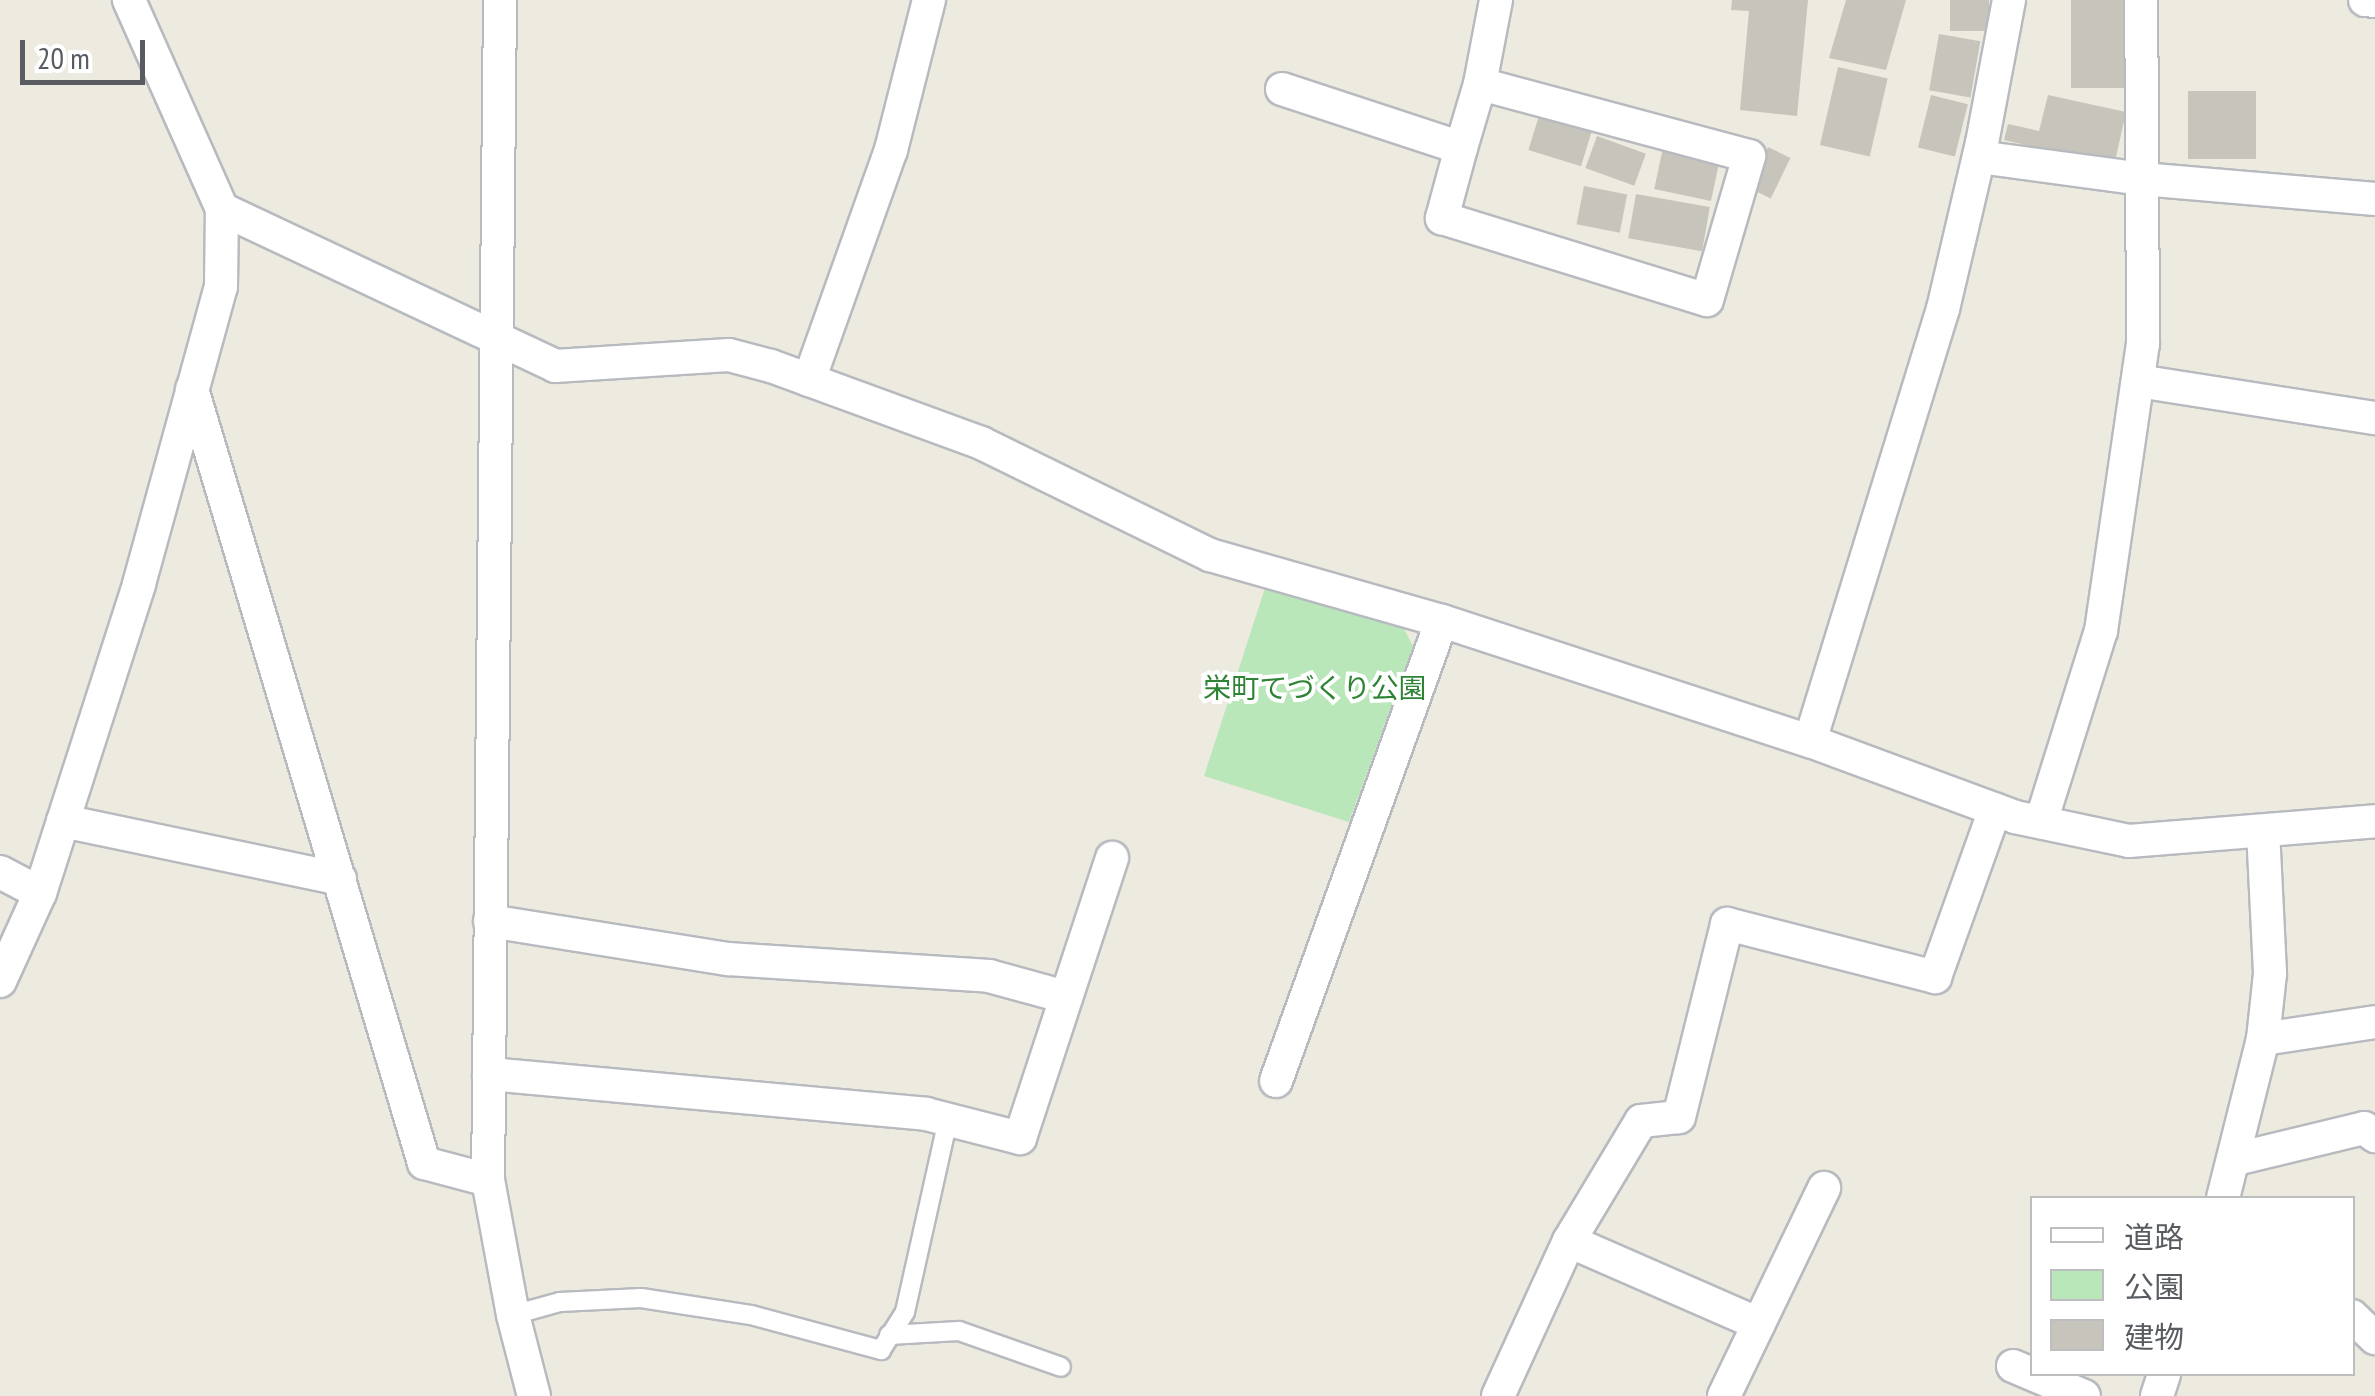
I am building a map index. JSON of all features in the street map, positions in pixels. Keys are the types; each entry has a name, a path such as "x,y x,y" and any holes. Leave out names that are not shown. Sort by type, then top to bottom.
{"street":[{"path":"0,981 40,893 64,820 139,584 221,287 222,209 129,0"},
{"path":"500,0 488,1180 513,1314 534,1396"},
{"path":"809,380 892,150 929,0"},
{"path":"1480,84 1749,156 1707,300 1442,218 1480,84 1496,0"},
{"path":"1810,741 1943,310 1979,157 2009,0"},
{"path":"2041,822 2102,631 2143,344 2140,0"},
{"path":"2365,0 2375,1"},
{"path":"1282,89 1461,148"},
{"path":"1979,157 2142,179 2375,199"},
{"path":"222,209 555,366 729,355 809,380 981,444 1210,555 1442,621 1810,741 1995,809 2129,842 2375,821"},
{"path":"2138,381 2375,418"},
{"path":"192,389 424,1163 488,1180"},
{"path":"1276,1081 1442,621"},
{"path":"1498,1396 1568,1241 1642,1121 1679,1116 1727,924 1935,976 1995,809"},
{"path":"64,820 340,879"},
{"path":"2226,1196 2263,1040 2271,934 2263,830"},
{"path":"489,1074 926,1114 1020,1138 1112,858"},
{"path":"0,872 40,893"},
{"path":"490,921 728,959 989,976 1066,997"},
{"path":"2263,1040 2375,1022"},
{"path":"2236,1159 2364,1128 2375,1136"},
{"path":"1724,1396 1824,1188"},
{"path":"1568,1241 1758,1324"},
{"path":"2355,1319 2375,1338"},
{"path":"2013,1366 2030,1373"},
{"path":"2037,1376 2084,1396"}],"lane":[{"path":"513,1314 560,1302 641,1298 750,1315 881,1350 905,1312 948,1120"},
{"path":"889,1336 958,1331 1062,1367"}],"green space":[{"name":"栄町てづくり公園","path":"1265,588 1404,629 1413,646 1349,822 1204,776"}],"building":[{"path":"1732,0 1808,0 1797,116 1740,110 1749,11 1731,10"},
{"path":"1846,0 1906,0 1886,70 1829,58"},
{"path":"1950,0 1989,0 1989,31 1950,31"},
{"path":"2071,0 2124,0 2124,88 2071,88"},
{"path":"1939,34 1980,41 1970,97 1929,90"},
{"path":"1838,67 1888,78 1870,156 1820,145"},
{"path":"2188,91 2256,91 2256,159 2188,159"},
{"path":"1931,95 1968,104 1955,157 1918,147"},
{"path":"2048,95 2126,112 2114,166 2004,140 2008,124 2039,131"},
{"path":"1541,109 1594,125 1581,166 1528,150"},
{"path":"1597,136 1646,154 1634,186 1585,168"},
{"path":"1664,143 1721,155 1711,201 1654,189"},
{"path":"1768,147 1790,158 1771,198 1748,187"},
{"path":"1584,186 1627,194 1620,233 1577,224"},
{"path":"1636,194 1710,207 1702,251 1628,238"}]}
